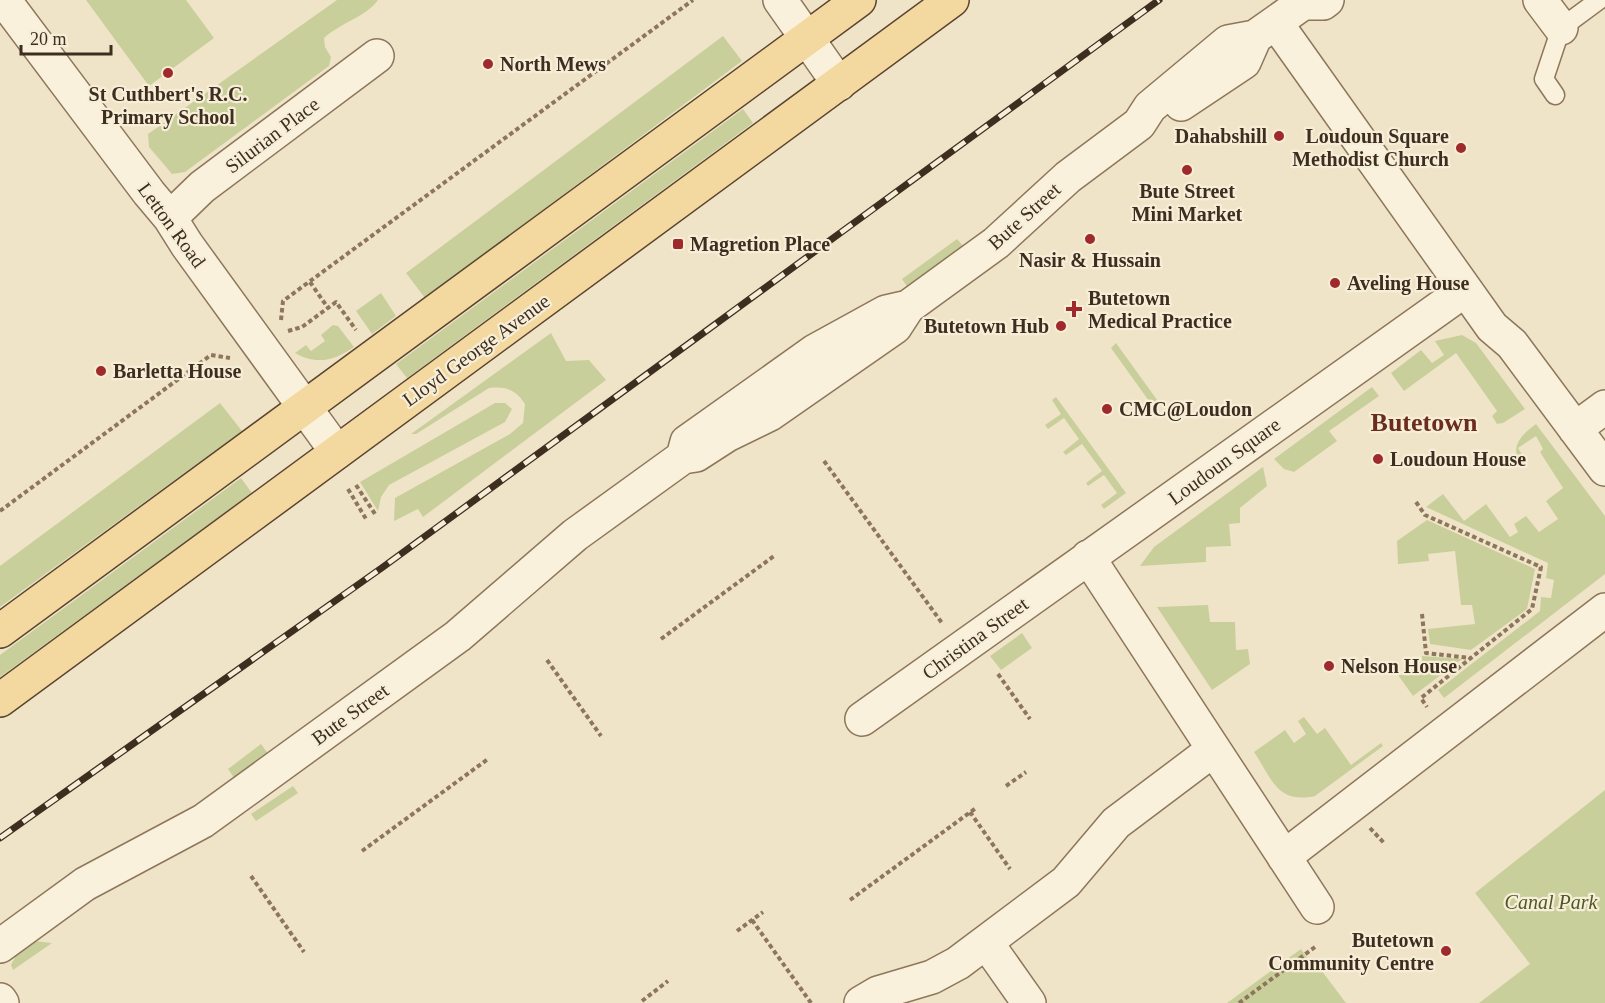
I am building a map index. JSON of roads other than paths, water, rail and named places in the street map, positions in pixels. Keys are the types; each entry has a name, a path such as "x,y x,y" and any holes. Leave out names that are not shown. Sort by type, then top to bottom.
{"main road":[{"path":"0,631 859,0"},
{"name":"Lloyd George Avenue","path":"0,700 952,0"}],"street":[{"name":"Letton Road","path":"4,0 170,218 337,453"},
{"path":"780,0 839,84"},
{"path":"1540,0 1560,28"},
{"name":"Bute Street","path":"0,946 85,884 203,821 458,636 575,535 683,457 687,442 815,351 886,312 908,307 996,243 1068,177 1139,124 1156,120 1244,62 1265,30 1311,1"},
{"path":"1265,30 1492,327 1512,344 1605,469"},
{"name":"Silurian Place","path":"170,218 202,187 377,56"},
{"name":"Loudoun Square","path":"1088,557 1465,290"},
{"path":"1575,429 1605,407"},
{"path":"1088,557 1317,907"},
{"name":"Christina Street","path":"862,719 1088,557"},
{"path":"1284,857 1605,610"},
{"path":"861,1003 878,993 932,976 958,963 1066,882 1116,823 1213,750"},
{"path":"986,942 1029,1003"}],"lane":[{"path":"1555,95 1544,79 1560,28 1599,0"}],"railway":[{"path":"0,838 383,567 1159,0"}],"place":[{"name":"North Mews","path":"488,64"},
{"name":"St Cuthbert's R.C. Primary School","path":"168,73"},
{"name":"Dahabshill","path":"1279,136"},
{"name":"Loudoun Square Methodist Church","path":"1461,148"},
{"name":"Bute Street Mini Market","path":"1187,170"},
{"name":"Nasir & Hussain","path":"1090,239"},
{"name":"Magretion Place","path":"678,244"},
{"name":"Aveling House","path":"1335,283"},
{"name":"Butetown Medical Practice","path":"1074,309"},
{"name":"Butetown Hub","path":"1061,326"},
{"name":"Barletta House","path":"101,371"},
{"name":"CMC@Loudon","path":"1107,409"},
{"name":"Loudoun House","path":"1378,459"},
{"name":"Nelson House","path":"1329,666"},
{"name":"Butetown Community Centre","path":"1446,951"}],"district":[{"name":"Butetown","path":"1424,422"}],"park label":[{"name":"Canal Park","path":"1551,902"}]}
